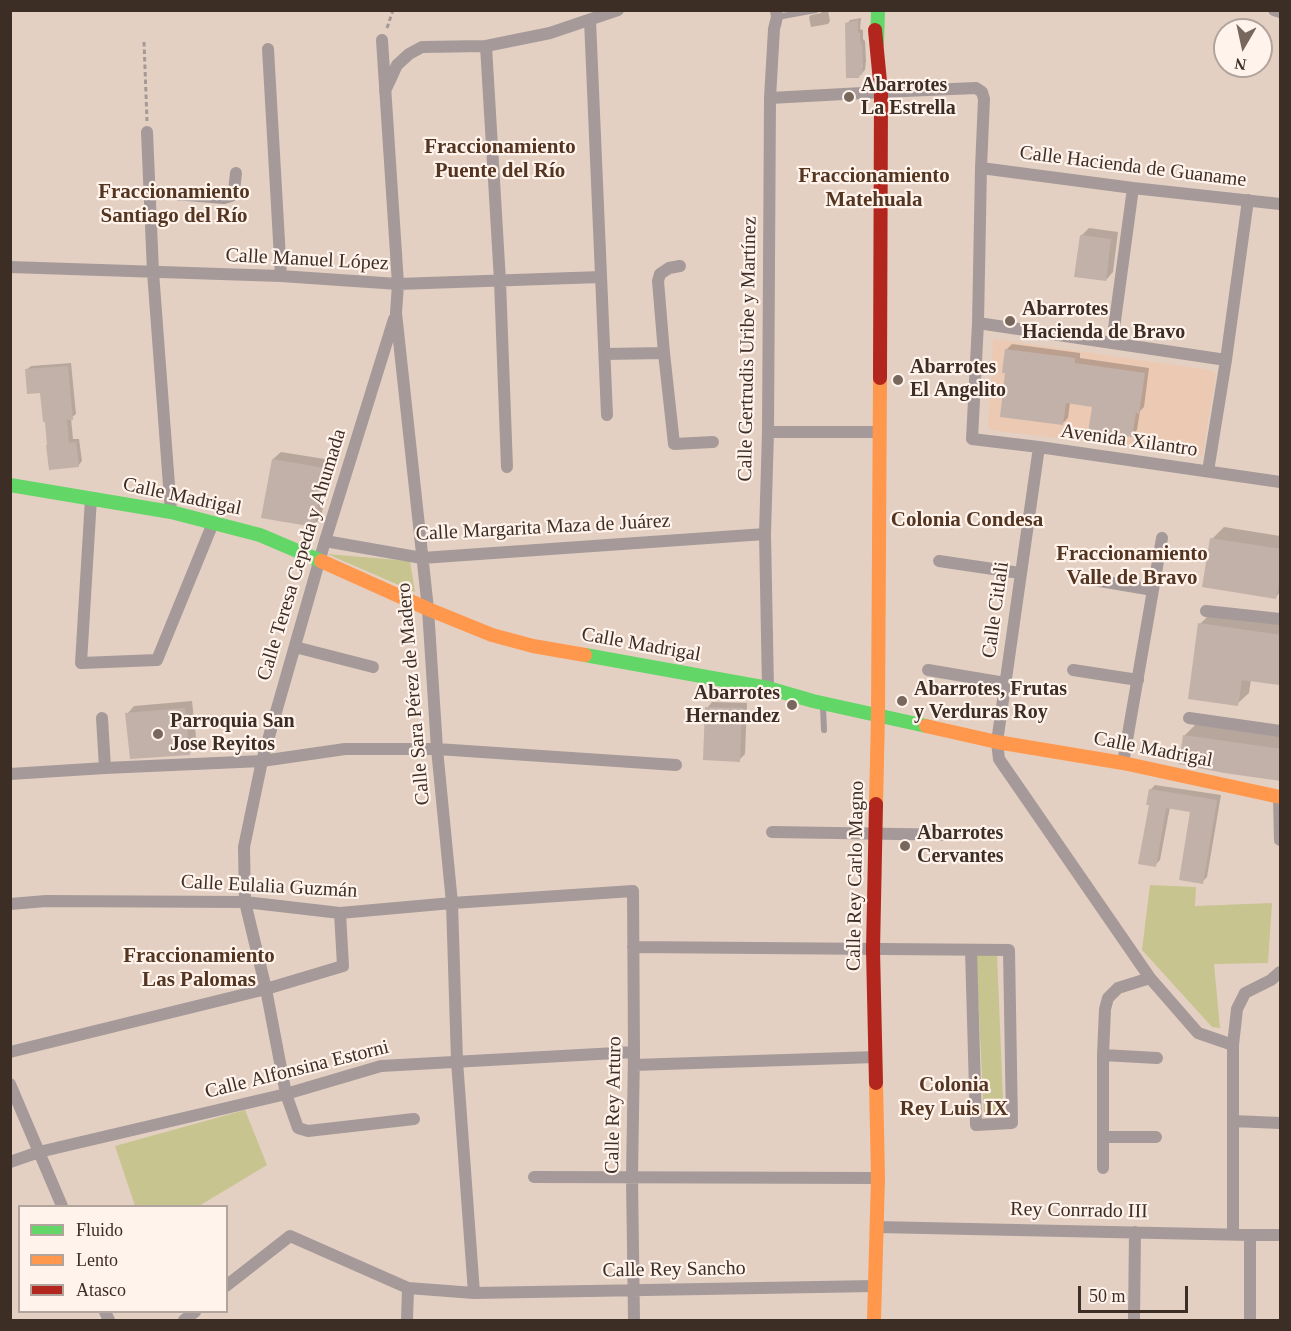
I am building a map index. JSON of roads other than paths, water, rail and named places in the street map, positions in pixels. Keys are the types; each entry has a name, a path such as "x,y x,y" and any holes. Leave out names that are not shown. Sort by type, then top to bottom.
{"street":[{"path":"384,93 397,65 409,54 422,47 486,46 550,33 618,10"},
{"name":"Calle Rey Carlo Magno","path":"871,10 877,44 881,92 877,833 873,950 878,1178 874,1320"},
{"path":"877,44 878,10"},
{"path":"1274,10 1281,12"},
{"name":"Calle Gertrudis Uribe y Martínez","path":"768,688 765,534 768,432 770,98 777,14"},
{"path":"590,20 607,416"},
{"name":"Calle Sara Pérez de Madero","path":"382,40 398,284 396,312 428,609 437,749 452,903 457,1061 474,1293"},
{"path":"486,46 500,281 507,467"},
{"path":"268,49 281,276"},
{"path":"770,98 976,88 982,92 984,99 978,323 1226,360"},
{"path":"147,132 153,272 171,512"},
{"name":"Calle Hacienda de Guaname","path":"981,168 1281,204"},
{"path":"149,192 224,198 231,196 234,191 236,173"},
{"path":"1112,342 1133,188"},
{"path":"1208,471 1248,200"},
{"path":"680,266 669,268 660,274 658,281 674,444 713,442"},
{"name":"Calle Manuel López","path":"10,267 281,276 398,284 601,276"},
{"name":"Calle Teresa Cepeda y Ahumada","path":"396,312 319,561 262,761 244,847 245,903 266,989 286,1094 298,1128 308,1131 414,1119"},
{"name":"Avenida Xilantro","path":"978,323 972,439 1281,482"},
{"path":"605,354 664,353"},
{"path":"768,432 880,432"},
{"name":"Calle Citlali","path":"997,742 1039,447"},
{"name":"Calle Madrigal","path":"10,485 171,512 260,535 428,609 492,635 533,646 768,688 878,716 997,742 1123,763 1280,796"},
{"path":"91,498 81,663 157,660 213,523"},
{"name":"Calle Margarita Maza de Juárez","path":"325,541 422,558 765,534"},
{"path":"1123,763 1162,538"},
{"path":"939,561 1020,573"},
{"path":"1082,578 1153,590"},
{"path":"1206,611 1281,620"},
{"path":"295,648 373,667"},
{"path":"928,670 1005,683"},
{"path":"1073,670 1138,680"},
{"path":"102,718 105,768"},
{"path":"1189,718 1281,731"},
{"path":"997,742 999,759 1150,978 1198,1033 1233,1045"},
{"path":"10,774 262,761 345,749 437,749 676,765"},
{"path":"1280,796 1281,840"},
{"path":"772,832 961,835"},
{"name":"Calle Eulalia Guzmán","path":"10,904 46,901 245,903 340,913 633,891"},
{"name":"Calle Rey Arturo","path":"633,891 633,1320"},
{"path":"10,1052 266,989 343,966 340,913"},
{"path":"633,947 1009,950 1012,1123 976,1125 971,950"},
{"path":"1233,1234 1233,1045 1237,1009 1245,993 1281,972"},
{"path":"1103,1168 1105,1009 1108,998 1119,988 1150,978"},
{"path":"1103,1055 1157,1058"},
{"name":"Calle Alfonsina Estorni","path":"10,1162 39,1152 286,1094 381,1066 457,1061 876,1057"},
{"path":"10,1084 62,1205"},
{"path":"1233,1121 1281,1123"},
{"path":"1103,1137 1156,1137"},
{"path":"534,1178 878,1178"},
{"name":"Rey Conrrado III","path":"877,1227 1281,1234"},
{"path":"1134,1320 1135,1232"},
{"path":"1250,1235 1250,1320"},
{"name":"Calle Rey Sancho","path":"228,1285 290,1236 408,1288 474,1293 875,1286"},
{"path":"407,1320 408,1288"}],"lane":[{"path":"777,14 816,10"},
{"path":"823,703 824,730"}],"place":[{"name":"Abarrotes La Estrella","path":"849,97"},
{"name":"Abarrotes Hacienda de Bravo","path":"1010,321"},
{"name":"Abarrotes El Angelito","path":"898,380"},
{"name":"Abarrotes, Frutas y Verduras Roy","path":"902,701"},
{"name":"Abarrotes Hernandez","path":"792,705"},
{"name":"Parroquia San Jose Reyitos","path":"158,734"},
{"name":"Abarrotes Cervantes","path":"905,846"}],"district":[{"name":"Fraccionamiento Puente del Río","path":"500,160"},
{"name":"Fraccionamiento Matehuala","path":"874,189"},
{"name":"Fraccionamiento Santiago del Río","path":"174,205"},
{"name":"Colonia Condesa","path":"967,521"},
{"name":"Fraccionamiento Valle de Bravo","path":"1132,567"},
{"name":"Fraccionamiento Las Palomas","path":"199,969"},
{"name":"Colonia Rey Luis IX","path":"954,1098"}]}
